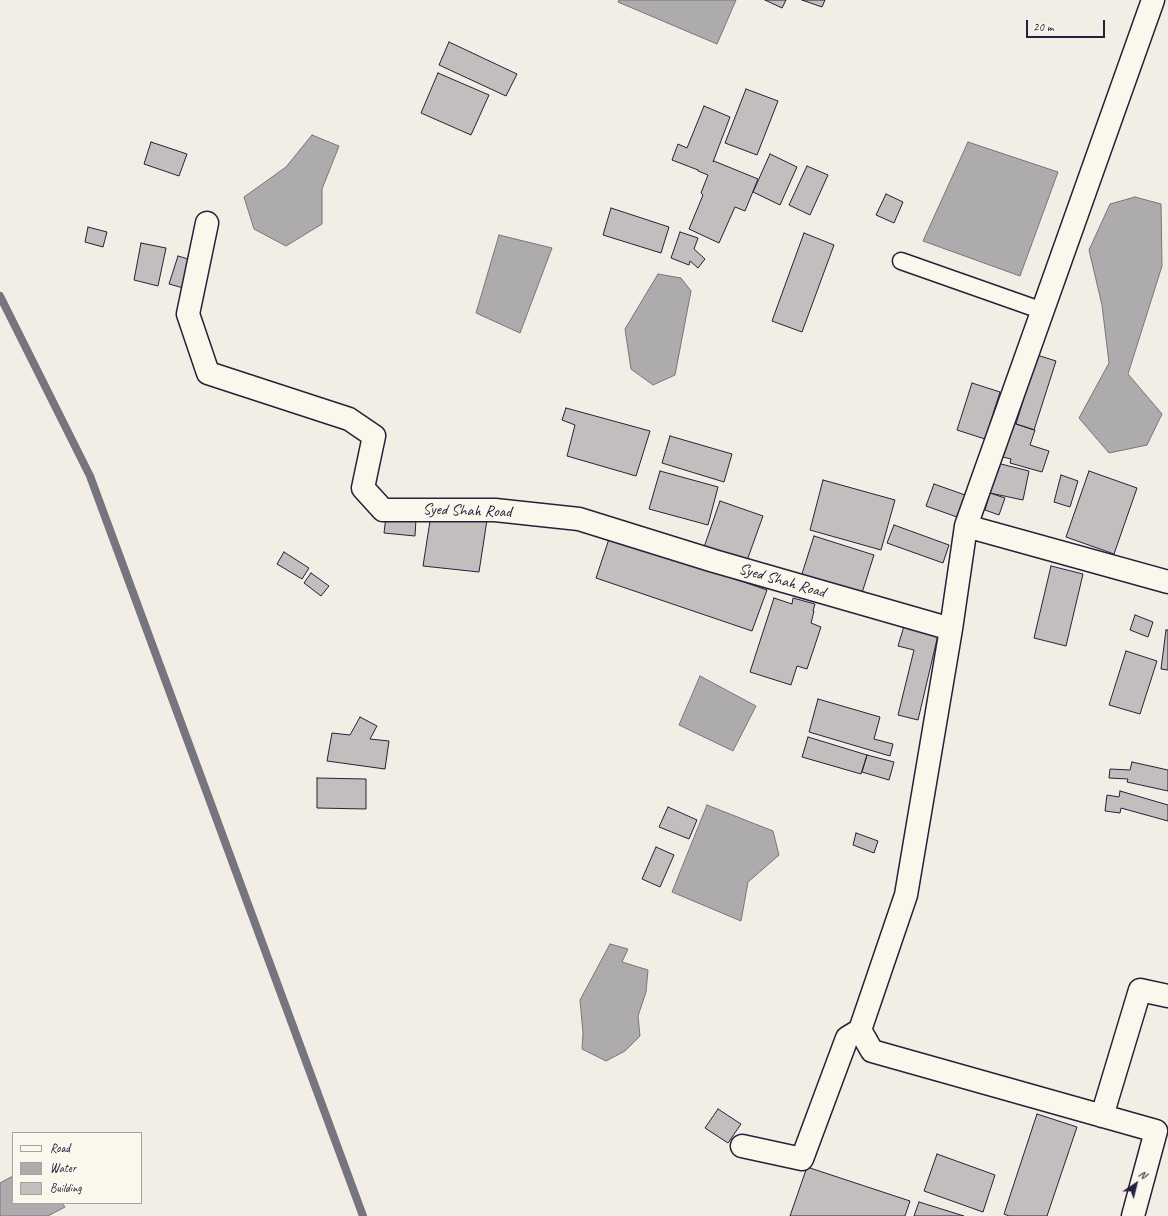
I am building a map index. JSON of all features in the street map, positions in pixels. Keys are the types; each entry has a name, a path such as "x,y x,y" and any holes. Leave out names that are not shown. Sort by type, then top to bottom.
{"street":[{"path":"742,1146 802,1159 847,1038 860,1030 906,895 951,629 966,526 1153,0"},
{"name":"Syed Shah Road","path":"206,224 188,314 208,373 349,419 374,436 363,488 382,510 495,510 579,519 714,561 951,629"},
{"path":"966,526 1168,582"},
{"path":"1102,1116 1140,990 1168,996"},
{"path":"860,1030 872,1051 1162,1133 1133,1216"}],"lane":[{"path":"901,261 1043,311"}],"water":[{"path":"619,0 736,0 717,44 618,2"},
{"path":"312,135 339,146 322,189 322,224 286,246 254,229 244,197 286,167"},
{"path":"968,142 1058,172 1020,276 923,241"},
{"path":"1135,197 1161,204 1162,266 1128,374 1162,414 1147,445 1109,453 1079,418 1109,363 1102,305 1089,250 1110,204"},
{"path":"499,235 552,248 520,333 476,313"},
{"path":"658,274 681,278 691,291 675,375 653,385 631,369 625,329"},
{"path":"700,676 756,706 733,751 679,725"},
{"path":"707,805 773,831 779,855 748,882 741,921 672,892"},
{"path":"610,944 628,949 622,962 648,970 646,992 638,1016 640,1036 625,1051 606,1061 582,1049 583,1033 580,1000"},
{"path":"12,1177 12,1204 63,1204 65,1207 48,1216 0,1216 0,1183"}],"building":[{"path":"765,0 786,0 782,8"},
{"path":"802,0 825,0 822,7"},
{"path":"449,42 517,74 506,96 439,65"},
{"path":"438,73 489,95 471,135 421,113"},
{"path":"746,89 778,101 757,155 725,143"},
{"path":"704,106 730,117 713,162 714,161 758,179 745,211 735,207 719,243 689,229 703,195 701,193 708,175 672,160 678,144 687,148"},
{"path":"151,142 187,154 179,176 144,164"},
{"path":"770,154 797,167 780,205 753,192"},
{"path":"807,166 828,175 810,215 789,205"},
{"path":"886,194 903,202 894,223 876,215"},
{"path":"611,208 669,227 661,253 603,235"},
{"path":"88,227 107,232 103,247 85,242"},
{"path":"680,232 698,238 694,249 705,259 698,268 690,261 689,265 671,258"},
{"path":"804,233 834,245 802,332 772,321"},
{"path":"141,243 166,248 158,286 134,280"},
{"path":"178,256 195,261 187,289 169,284"},
{"path":"1037,355 1056,361 1034,430 1016,424"},
{"path":"972,383 1000,392 985,439 957,430"},
{"path":"566,408 650,431 636,476 567,456 575,425 562,420"},
{"path":"1013,423 1035,430 1030,445 1049,451 1042,472 1010,463 1011,459 1003,457"},
{"path":"670,436 732,454 724,482 662,463"},
{"path":"997,463 1029,471 1023,500 990,493"},
{"path":"660,471 718,487 708,525 649,509"},
{"path":"1089,471 1137,488 1114,554 1066,537"},
{"path":"1061,475 1078,481 1070,507 1054,502"},
{"path":"823,480 895,500 881,550 810,530"},
{"path":"934,484 965,495 957,517 926,506"},
{"path":"990,493 1005,498 999,515 985,510"},
{"path":"720,501 763,516 745,566 703,550"},
{"path":"386,516 416,519 415,536 384,533"},
{"path":"487,520 479,572 423,566 430,521"},
{"path":"894,525 949,545 943,563 887,543"},
{"path":"610,536 767,590 752,631 596,578"},
{"path":"814,536 874,555 861,596 801,577"},
{"path":"284,552 309,568 302,579 277,564"},
{"path":"1051,566 1083,574 1066,646 1034,638"},
{"path":"311,573 329,586 321,596 304,583"},
{"path":"774,598 792,604 793,598 815,604 811,623 821,627 807,669 797,666 791,685 750,672"},
{"path":"1135,615 1153,622 1148,637 1130,630"},
{"path":"904,626 938,635 918,720 898,715 914,650 898,646"},
{"path":"1166,630 1168,630 1168,670 1161,669"},
{"path":"1126,651 1157,661 1140,714 1109,705"},
{"path":"818,699 880,717 874,739 893,744 890,756 809,732"},
{"path":"360,717 377,726 370,739 389,741 385,769 327,761 332,733 350,735"},
{"path":"808,737 867,755 861,774 802,757"},
{"path":"867,755 894,762 889,780 862,772"},
{"path":"1132,762 1168,770 1168,791 1127,782 1128,779 1109,778 1110,769 1130,770"},
{"path":"317,778 366,779 366,809 317,808"},
{"path":"1120,791 1168,805 1168,821 1121,808 1120,813 1105,811 1107,795 1119,797"},
{"path":"668,807 697,820 689,839 659,827"},
{"path":"856,833 878,841 874,853 853,845"},
{"path":"656,847 674,855 660,887 642,879"},
{"path":"718,1109 741,1124 728,1143 705,1128"},
{"path":"1037,1114 1077,1127 1047,1216 1009,1216 1004,1214"},
{"path":"937,1154 995,1175 983,1212 924,1191"},
{"path":"807,1167 910,1201 905,1216 790,1216"},
{"path":"919,1202 964,1216 914,1216"}],"waterway":[{"path":"0,296 90,476 363,1216"}]}
